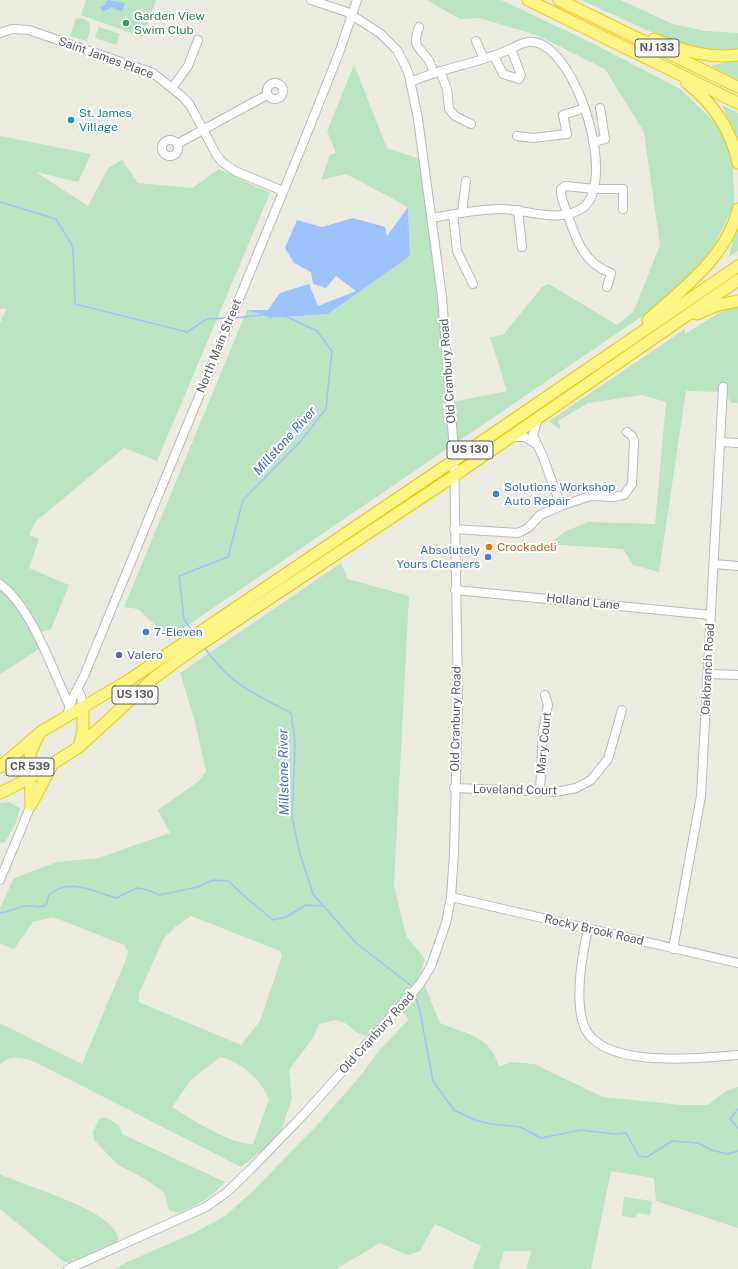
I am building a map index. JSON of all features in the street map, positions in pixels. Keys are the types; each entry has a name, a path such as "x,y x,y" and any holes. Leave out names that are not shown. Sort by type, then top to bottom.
{"highway":[{"name":"NJ 133","path":"528,0 738,102"},
{"name":"NJ 133","path":"559,0 738,87"},
{"path":"577,8 688,52 714,56 738,55"},
{"path":"674,72 706,100 718,114 732,141 738,163"},
{"path":"614,351 706,266 727,237 738,209"},
{"name":"US 130","path":"204,636 454,461 738,266"},
{"name":"US 130","path":"0,767 68,710 83,707 204,636 454,476 738,280"},
{"path":"669,327 718,305 738,301"},
{"name":"US 130","path":"0,793 30,778 79,747 156,678 192,643"},
{"path":"79,747 83,721 83,707"},
{"path":"68,710 83,721"},
{"name":"CR 539","path":"31,800 30,753 36,738 42,731"},
{"path":"30,753 33,763 48,767"},
{"name":"CR 539","path":"31,800 48,767"},
{"path":"12,788 19,787 26,789 31,800"}],"street":[{"name":"Old Cranbury Road","path":"68,1269 206,1207 228,1192 306,1112 420,984 427,974 441,937 451,897 454,854 454,788 458,699 454,461 442,297 418,119 406,65 397,50 381,34 352,15 311,0"},
{"name":"North Main Street","path":"68,710 78,691 227,326 284,191 339,53 357,0"},
{"path":"419,27 416,44 420,52 430,62 447,89 449,109 455,116 471,124"},
{"name":"Saint James Place","path":"0,33 12,29 29,30 148,70 172,88 190,105 216,154 228,167 284,191"},
{"path":"172,88 188,66 198,40"},
{"path":"476,41 484,60"},
{"path":"411,82 436,72 484,60 524,43 534,42 554,54 575,83 585,108 597,159 595,189 587,204 576,212 568,214 543,214 518,210 487,209 432,218"},
{"path":"494,56 503,74 519,79 521,75 511,49"},
{"path":"177,144 267,95"},
{"path":"517,136 533,138 567,134 563,115 585,108"},
{"path":"593,142 605,139 600,108"},
{"path":"462,213 466,181"},
{"path":"607,287 610,273 594,264 582,252 560,192 563,187 622,189 623,209"},
{"path":"518,210 522,247"},
{"path":"453,214 457,251 473,284"},
{"name":"Oakbranch Road","path":"674,949 701,796 724,387"},
{"path":"538,417 533,435 536,445 543,457 561,506"},
{"path":"454,529 518,533 528,528 540,515 561,506 590,496 619,496 627,492 632,484 634,441 632,436 627,432"},
{"path":"508,438 516,436 525,437 536,445"},
{"path":"721,442 738,443"},
{"path":"714,564 738,566"},
{"path":"0,584 17,602 27,618 61,688 68,710"},
{"name":"Holland Lane","path":"456,590 711,615"},
{"path":"708,674 738,675"},
{"path":"61,688 78,691 81,696 83,707"},
{"name":"Mary Court","path":"540,791 543,731 548,705 545,695"},
{"name":"Loveland Court","path":"454,788 540,791 565,791 576,788 591,780 608,759 622,710"},
{"name":"CR 539","path":"0,880 31,800"},
{"name":"Rocky Brook Road","path":"451,897 738,964"},
{"path":"588,929 581,969 581,1003 584,1025 588,1033 597,1044 610,1050 657,1058 689,1059 738,1055"}],"green space":[{"name":"Garden View Swim Club","path":"86,0 156,0 143,37 81,15"},
{"path":"427,0 501,0 592,43 680,89 721,128 733,161 734,204 711,252 685,287 175,634 166,635 138,609 124,607 247,310 271,318 328,314 410,256 408,207 346,174 321,180 330,155 336,153 327,131 354,65 387,148 423,160 448,403 507,391 490,337 503,335 542,287 549,284 617,325 634,311 660,245 644,132 605,69 537,35 479,18 460,19"},
{"path":"581,0 620,0 673,24 705,31 738,33 738,49 684,47"},
{"path":"76,18 84,19 89,22 90,30 87,41 70,36"},
{"path":"99,27 120,34 116,45 95,38"},
{"path":"738,59 738,79 711,66"},
{"path":"722,105 738,113 738,143"},
{"path":"0,136 91,154 78,182 36,172 88,206 108,168 122,160 138,183 192,188 219,169 270,193 157,461 124,448 35,522 29,535 39,539 29,568 69,585 51,629 36,634 42,647 0,674 0,323 7,308 0,309"},
{"path":"738,220 738,251 729,257"},
{"path":"728,307 738,307 738,403 732,403 723,392 686,391 659,572 633,565 623,549 548,544 566,531 588,522 655,524 666,402 642,395 588,403 558,421 561,430 549,421 685,329 685,334"},
{"path":"341,563 348,579 409,596 394,885 406,936 425,959 420,975 440,1023 484,1042 495,1057 499,1067 511,1062 534,1064 603,1097 681,1105 708,1105 726,1091 738,1087 738,1228 656,1201 654,1178 611,1171 591,1269 526,1269 531,1251 504,1251 498,1269 472,1269 481,1246 435,1224 420,1251 408,1255 380,1243 336,1269 115,1269 127,1262 194,1233 225,1216 253,1191 320,1122 362,1074 377,1053 409,1019 395,1007 372,1038 358,1033 345,1023 335,1020 319,1024 313,1038 289,1070 292,1099 279,1137 241,1167 35,1062 21,1058 12,1058 0,1065 0,1023 82,1064 127,957 128,951 124,945 53,917 33,922 14,949 0,944 0,908 14,878 57,862 98,858 170,833 158,810 199,781 206,771 195,722 180,673","holes":["191,916 280,951 282,956 260,1021 241,1045 139,1002 139,993 164,938 175,927","220,1057 228,1059 249,1072 261,1085 269,1099 253,1144 244,1143 223,1136 172,1107 191,1080"]},
{"path":"9,802 20,808 16,823 5,842 0,843 0,803"},
{"path":"105,1117 119,1125 122,1134 225,1182 214,1193 191,1208 177,1213 169,1210 164,1193 147,1180 118,1165 94,1140 93,1132 99,1119"},
{"path":"0,1174 64,1199 98,1215 110,1224 117,1234 117,1242 115,1245 72,1263 64,1262 0,1209"},
{"path":"624,1197 652,1201 650,1215 637,1213 636,1218 622,1216"}],"water":[{"path":"107,0 125,3 122,12 112,7 103,12 100,7 105,5"},
{"path":"408,207 410,256 328,314 271,318 247,310 268,310 280,293 309,284 318,306 356,291 336,276 326,288 313,284 311,272 294,263 285,248 297,220 322,227 353,218 385,227 387,236"}],"waterway":[{"name":"Millstone River","path":"0,202 56,219 73,247 75,304 187,332 207,319 228,318"},
{"name":"Millstone River","path":"234,318 262,315"},
{"name":"Millstone River","path":"192,631 184,619 179,576 228,557 243,500 299,443 326,409 332,351 317,331 285,316"},
{"name":"Millstone River","path":"204,647 223,670 233,679 253,693 291,713 295,742 292,817 300,854 313,894 357,944 413,987"},
{"path":"0,913 25,906 38,907 46,905 49,895 56,890 65,887 73,886 116,898 137,888 148,890 159,895 198,887 213,880 229,881 245,897 273,920 286,917 306,905 324,906"},
{"name":"Millstone River","path":"415,995 420,1011 433,1081 454,1110 475,1120 491,1124 520,1127 541,1138 581,1130 614,1134 626,1133 639,1156 647,1157 672,1141 698,1143 711,1150 728,1154 738,1151"},
{"name":"Millstone River","path":"738,1109 730,1119 738,1128"}],"place":[{"name":"Garden View Swim Club","path":"126,23"},
{"name":"St. James Village","path":"71,120"},
{"name":"Solutions Workshop Auto Repair","path":"496,494"},
{"name":"Crockadeli","path":"489,547"},
{"name":"Absolutely Yours Cleaners","path":"488,557"},
{"name":"7-Eleven","path":"146,632"},
{"name":"Valero","path":"119,655"}]}
